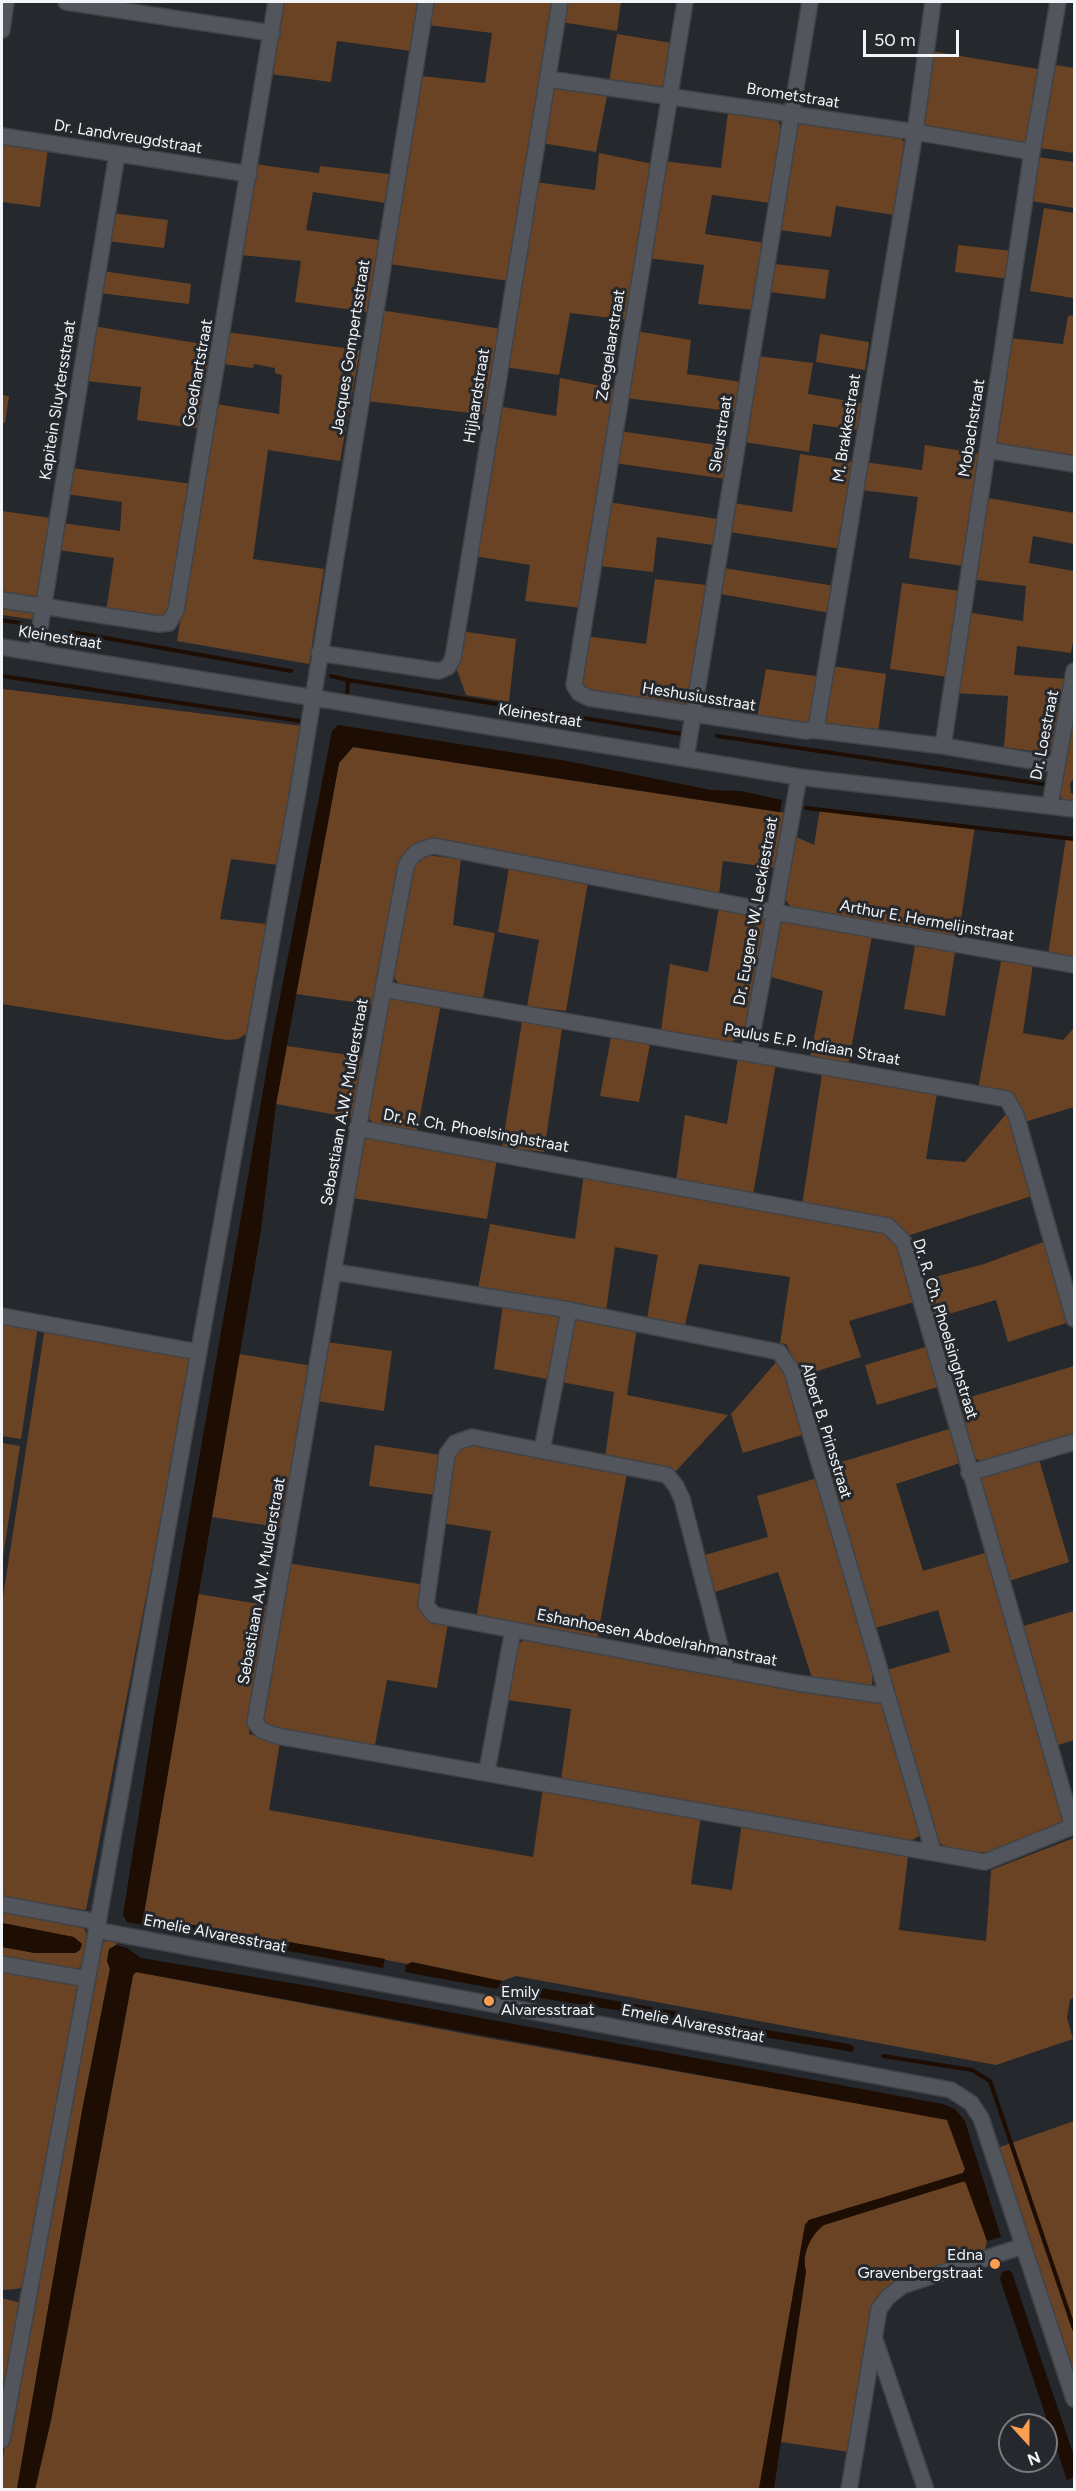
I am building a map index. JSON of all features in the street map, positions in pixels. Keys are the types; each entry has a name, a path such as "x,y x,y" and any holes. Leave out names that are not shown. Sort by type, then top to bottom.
{"street":[{"path":"2,30 6,2"},
{"path":"66,2 272,33"},
{"name":"Goedhartstraat","path":"43,605 159,624 170,622 176,610 276,2"},
{"name":"Jacques Gompertsstraat","path":"2,2435 97,1926 314,698 319,653 426,2"},
{"name":"Hijlaardstraat","path":"319,653 439,671 448,667 453,658 560,2"},
{"name":"Zeegelaarstraat","path":"579,693 574,685 685,2"},
{"name":"Sleurstraat","path":"686,758 810,2"},
{"name":"M. Brakkestraat","path":"813,730 817,723 915,132 933,2"},
{"name":"Mobachstraat","path":"943,746 1032,152 1058,2"},
{"name":"Brometstraat","path":"548,79 670,95 1032,152"},
{"name":"Dr. Landvreugdstraat","path":"2,136 249,174"},
{"name":"Kapitein Sluytersstraat","path":"36,652 117,154"},
{"path":"987,450 1074,464"},
{"path":"2,600 43,605"},
{"name":"Kleinestraat","path":"2,647 799,777 1074,809"},
{"name":"Dr. Loestraat","path":"1050,805 1065,734 1074,671"},
{"name":"Heshusiusstraat","path":"579,693 590,698 806,731 943,746"},
{"path":"943,746 1057,765"},
{"name":"Dr. Eugene W. Leckiestraat","path":"750,1052 799,777"},
{"name":"Sebastiaan A.W. Mulderstraat","path":"488,1771 277,1736 261,1730 255,1722 335,1272 357,1128 406,866 412,855 422,848 434,846 774,912"},
{"name":"Arthur E. Hermelijnstraat","path":"774,912 1074,965"},
{"name":"Paulus E.P. Indiaan Straat","path":"383,989 1007,1099 1016,1115 1074,1319"},
{"name":"Dr. R. Ch. Phoelsinghstraat","path":"357,1128 888,1226 904,1242 969,1473 1074,1827"},
{"name":"Albert B. Prinsstraat","path":"335,1272 568,1310 779,1352 792,1371 933,1851"},
{"path":"568,1310 542,1450 667,1475 676,1486 726,1669"},
{"path":"2,1316 198,1352"},
{"name":"Eshanhoesen Abdoelrahmanstraat","path":"542,1450 472,1437 455,1443 447,1454 426,1605 434,1615 886,1696"},
{"path":"969,1473 1074,1442"},
{"path":"513,1630 488,1771 985,1862 1074,1827"},
{"name":"Emelie Alvaresstraat","path":"2,1904 97,1926 951,2091 971,2103 981,2118 1074,2399"},
{"path":"2,1964 87,1979"},
{"path":"849,2490 879,2309 888,2297 902,2286 1023,2246"},
{"path":"874,2337 926,2490"}],"shaded area":[{"path":"281,2 419,2 411,51 337,41 331,82 270,74"},
{"path":"431,2 555,2 509,281 389,264 421,76 485,83 492,33 428,25"},
{"path":"564,2 621,2 617,31 561,22"},
{"path":"617,34 672,43 663,88 609,82"},
{"path":"931,51 1044,70 1029,142 1022,146 921,129"},
{"path":"1055,65 1074,68 1074,153 1040,148 1038,139"},
{"path":"555,86 608,91 596,152 541,143 550,91"},
{"path":"728,112 770,117 779,122 782,132 770,203 712,195 705,234 766,243 754,310 698,304 704,265 647,258 663,161 721,168"},
{"path":"799,123 895,133 904,142 894,215 836,206 831,237 780,230 795,129"},
{"path":"2,140 48,148 40,207 2,202"},
{"path":"599,153 653,164 628,320 570,313 559,375 504,367 535,182 595,190"},
{"path":"1037,157 1074,162 1074,208 1031,201"},
{"path":"255,164 319,173 320,166 389,174 385,203 313,192 306,230 379,240 367,312 295,302 301,261 241,255"},
{"path":"1044,208 1074,213 1073,298 1030,291"},
{"path":"111,213 168,220 164,248 107,241"},
{"path":"958,245 1012,251 1009,279 955,272"},
{"path":"774,264 829,270 825,299 770,292"},
{"path":"102,271 191,284 189,304 99,293"},
{"path":"380,310 502,329 488,415 366,401"},
{"path":"1074,315 1074,459 1006,448 992,439 1009,338 1063,344 1068,316"},
{"path":"93,326 214,346 201,429 137,420 141,387 86,381"},
{"path":"636,331 691,340 687,374 742,382 737,412 626,398"},
{"path":"227,332 360,350 340,461 268,450 253,559 324,569 309,664 177,641 216,404 279,414 282,375 275,373 275,368 254,364 253,368 223,364"},
{"path":"820,334 869,342 865,370 816,362"},
{"path":"758,356 813,363 808,394 861,403 857,430 813,424 809,452 744,442"},
{"path":"560,378 617,389 582,608 525,601 530,565 474,556 497,406 556,416"},
{"path":"2,395 9,396 5,423 2,422"},
{"path":"619,431 731,447 726,479 614,463"},
{"path":"925,445 981,454 963,566 909,558 918,497 861,490 864,462 922,470"},
{"path":"800,454 854,462 842,549 729,532 733,503 792,512"},
{"path":"71,468 193,484 173,609 161,620 106,612 114,558 58,550 62,523 120,531 122,502 66,494"},
{"path":"983,497 1074,513 1074,544 1033,536 1029,563 1074,571 1074,635 1071,653 1017,646 1014,675 1067,679 1052,750 1046,753 1004,747 1008,696 954,693 966,612 1023,621 1026,586 970,579"},
{"path":"608,502 717,519 713,545 657,537 653,572 599,566"},
{"path":"2,511 51,518 36,620 2,615"},
{"path":"724,568 835,586 830,613 720,594"},
{"path":"655,579 706,585 688,700 683,705 589,693 581,684 585,636 646,644"},
{"path":"902,583 960,591 948,677 890,669"},
{"path":"460,631 516,639 509,702 466,695 454,662"},
{"path":"832,666 886,674 877,740 822,731"},
{"path":"766,669 822,677 812,720 806,725 757,718"},
{"path":"3,689 302,726 278,865 231,859 220,919 267,924 246,1034 238,1039 227,1040 2,1004"},
{"path":"1074,690 1074,777 1070,784 1071,793 1074,794 1074,803 1063,800 1059,795"},
{"path":"338,725 567,761 711,790 741,791 782,800 780,812 353,747 339,763 276,1104 261,1230 144,1913 148,1917 385,1959 383,1968 127,1922 123,1915 155,1712 273,1033 332,731"},
{"path":"353,747 785,813 776,868 723,861 719,894 420,842 409,848 401,859 375,1005 296,994 339,763"},
{"path":"820,809 975,826 958,940 793,909 782,896 794,836 814,845"},
{"path":"1066,838 1074,839 1074,959 1048,955"},
{"path":"424,855 461,859 453,925 495,933 483,998 399,985 391,972 409,870"},
{"path":"509,868 588,882 566,1011 527,1006 539,940 498,932"},
{"path":"719,907 767,918 746,1033 742,1038 729,1042 661,1031 670,964 708,972"},
{"path":"781,919 872,936 848,1066 810,1058 823,991 767,976 776,923"},
{"path":"915,946 955,952 945,1016 904,1009"},
{"path":"1001,961 1033,964 1023,1033 1063,1040 1074,1028 1074,1107 1025,1122 1018,1105 1009,1096 978,1089"},
{"path":"400,996 441,1004 417,1132 376,1126 366,1115 385,1006 390,999"},
{"path":"523,1015 563,1022 544,1152 502,1147"},
{"path":"612,1032 651,1039 639,1102 600,1096"},
{"path":"287,1046 363,1057 353,1118 276,1104"},
{"path":"738,1057 776,1063 753,1195 676,1181 685,1115 727,1124"},
{"path":"822,1074 937,1093 926,1159 965,1162 1007,1113 1013,1120 1032,1196 907,1236 894,1221 802,1205"},
{"path":"362,1136 497,1158 487,1219 352,1198"},
{"path":"584,1173 878,1228 896,1240 914,1302 849,1321 861,1357 802,1376 786,1344 780,1343 790,1277 699,1264 685,1325 647,1319 658,1255 615,1247 606,1311 478,1289 490,1224 575,1239"},
{"path":"1046,1241 1069,1322 1008,1342 996,1300 932,1319 920,1281 984,1264"},
{"path":"503,1304 555,1314 560,1321 552,1380 494,1369"},
{"path":"577,1318 637,1327 627,1395 728,1415 676,1471 605,1458 614,1392 561,1382 572,1322"},
{"path":"2,1319 38,1326 21,1439 2,1436"},
{"path":"45,1327 192,1357 86,1910 2,1897 2,1603"},
{"path":"326,1342 392,1351 384,1411 316,1401"},
{"path":"929,1346 941,1386 877,1405 865,1365"},
{"path":"239,1354 313,1366 283,1528 212,1517"},
{"path":"778,1360 785,1366 805,1434 743,1453 731,1414"},
{"path":"1074,1366 1074,1439 986,1463 971,1454 960,1430 954,1402"},
{"path":"952,1428 963,1462 896,1484 923,1571 988,1552 1066,1816 1063,1823 1015,1844 979,1853 962,1853 947,1848 934,1837 883,1671 950,1652 938,1610 872,1629 825,1467"},
{"path":"2,1443 20,1446 2,1564"},
{"path":"375,1445 441,1455 435,1495 369,1486"},
{"path":"472,1445 627,1473 597,1640 476,1619 491,1531 441,1523 455,1450"},
{"path":"1038,1456 1069,1562 1006,1582 979,1480 981,1474"},
{"path":"817,1478 873,1670 872,1686 867,1689 812,1678 778,1572 712,1593 701,1556 768,1537 757,1496"},
{"path":"287,1563 420,1584 418,1601 423,1611 448,1623 437,1688 387,1680 375,1745 277,1731 264,1720 261,1712"},
{"path":"198,1594 271,1606 249,1734 280,1742 269,1810 533,1857 543,1788 701,1816 691,1884 732,1890 742,1823 908,1857 899,1930 986,1941 991,1870 1074,1838 1074,1997 1070,2000 1067,2018 1073,2039 996,2065 516,1976 502,1981 148,1917 144,1914"},
{"path":"1074,1611 1074,1740 1055,1746 1020,1627"},
{"path":"528,1638 883,1703 920,1829 919,1836 907,1843 561,1780 571,1709 507,1700 515,1646"},
{"path":"2,1908 82,1926 88,1943 83,1963 74,1971 2,1959 2,1947 35,1953 75,1953 82,1944 73,1937 2,1923"},
{"path":"2,1923 74,1937 82,1944 80,1950 75,1953 35,1953 2,1947"},
{"path":"110,1939 117,1941 116,1945 109,1950 107,1961 110,1968 82,2111 17,2489 2,2490 2,2462 100,1944"},
{"path":"116,1945 127,1948 141,1958 315,1987 942,2104 955,2109 965,2121 1001,2237 987,2241 965,2181 824,2225 819,2229 811,2239 806,2252 806,2271 774,2489 759,2489 805,2225 809,2220 963,2173 965,2169 947,2120 136,1972 133,1975 51,2420 35,2489 17,2489 82,2111 110,1969 107,1961 109,1949"},
{"path":"412,1962 502,1981 497,1989 405,1972 406,1965"},
{"path":"2,1969 77,1981 80,1989 27,2285 17,2289 2,2290"},
{"path":"136,1972 493,2039 947,2119 965,2169 963,2173 809,2220 805,2225 759,2489 35,2490 51,2420 133,1975"},
{"path":"529,1986 680,2012 685,2015 684,2021 528,1996 526,1994"},
{"path":"697,2018 849,2044 854,2047 853,2052 697,2026"},
{"path":"1074,2121 1074,2380 997,2148"},
{"path":"962,2181 969,2185 987,2241 985,2250 978,2257 896,2284 887,2288 881,2296 849,2452 781,2442 806,2271 805,2258 808,2245 815,2234 824,2225"},
{"path":"1009,2270 1012,2273 1074,2456 1074,2477 1067,2480 1058,2453 1058,2413 1045,2413 1000,2279 1002,2272"},
{"path":"2,2298 21,2303 2,2412"}],"waterway":[{"path":"2,620 20,623"},
{"path":"72,632 291,671"},
{"path":"2,676 300,721"},
{"path":"331,676 348,680"},
{"path":"347,694 348,680 682,734"},
{"path":"717,736 1043,784"},
{"path":"806,808 1074,839"},
{"path":"883,2056 972,2070 990,2081 1074,2329"}],"place":[{"name":"Emily Alvaresstraat","path":"489,2001"},
{"name":"Edna Gravenbergstraat","path":"995,2264"}]}
